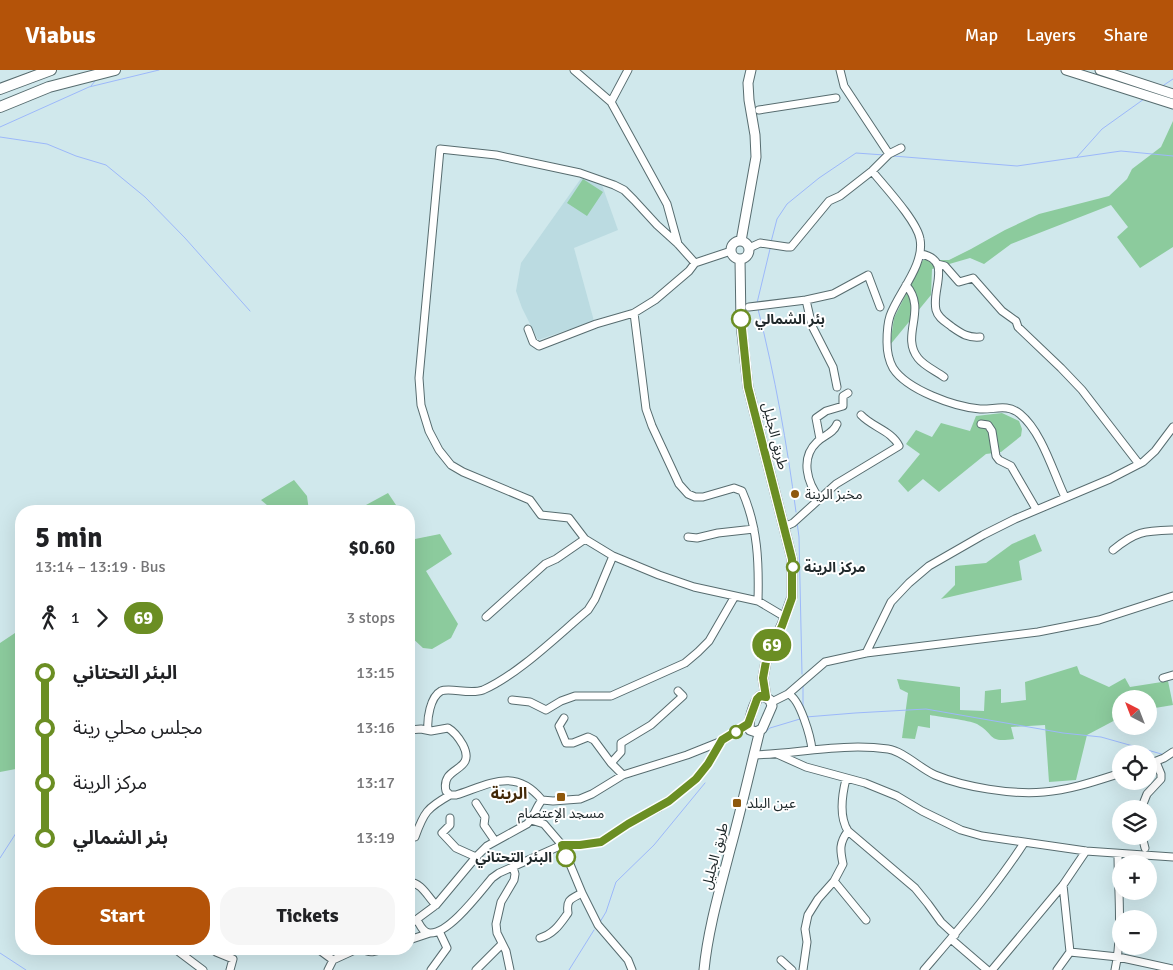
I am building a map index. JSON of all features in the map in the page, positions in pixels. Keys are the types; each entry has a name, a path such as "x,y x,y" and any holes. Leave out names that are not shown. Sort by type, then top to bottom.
{"highway":[{"path":"0,90 51,70"},
{"path":"0,107 50,87 115,70"}],"main road":[{"path":"741,241 756,157 755,135 749,100 748,83 750,70"},
{"path":"1066,70 1173,104"},
{"path":"1100,70 1173,94"},
{"path":"741,241 747,244 749,248 746,256 740,258 734,256 731,251 733,244 741,241"},
{"name":"طريق الجليل","path":"740,258 741,324 748,387 792,559 792,598 785,617 763,657 759,679 766,699"},
{"path":"766,699 772,706 754,729 754,704 766,699"},
{"name":"طريق الجليل","path":"704,970 719,894 755,752 754,729"}],"street":[{"path":"574,70 611,102 668,204 678,244"},
{"path":"611,102 628,70"},
{"path":"840,70 844,86 889,154"},
{"path":"759,110 836,98"},
{"path":"749,248 760,243 791,246 829,201 840,196 872,171 889,154 901,148"},
{"path":"695,264 678,244 624,190 614,185 580,173 496,155 440,149 419,378 421,405 429,431 440,450 451,465 463,472 530,500 541,515 569,518 585,539 613,556 659,576 694,587 758,601 785,617"},
{"path":"872,171 917,230 920,239 921,254 891,315 887,329 887,357 893,368 898,375 931,396 944,401 982,409 996,406 1019,412 1040,441 1064,497"},
{"path":"528,329 533,342 539,346 596,324 634,313 655,300 695,264 731,251"},
{"path":"921,254 931,257 937,264 939,275 936,310 941,318 970,338 980,337"},
{"path":"937,264 945,266 960,282 973,278 1002,311 1016,321 1018,327 1082,390 1139,464"},
{"path":"748,307 806,300 833,294 868,275 880,306"},
{"path":"906,285 914,295 916,304 912,338 915,354 920,360 944,377"},
{"path":"806,300 812,326 833,367 838,386"},
{"path":"634,313 646,409 652,426 680,484 688,494 699,497 734,488 739,489 744,495 754,529 759,565 758,601"},
{"path":"820,439 816,418 826,411 842,406 843,396 848,393"},
{"path":"784,527 792,523 836,484 899,446 891,436 867,422 861,414"},
{"path":"820,499 810,484 807,470 812,448 820,439 834,430 837,424"},
{"path":"981,424 988,425 992,431 996,456 999,460 1011,466 1036,509"},
{"path":"866,653 887,608 909,582 929,566 983,535 1036,509 1139,464 1155,451 1173,427"},
{"path":"688,537 697,538 718,533 754,529"},
{"path":"1113,550 1134,534 1148,531 1173,530"},
{"path":"486,617 545,564 556,559 585,539"},
{"path":"428,730 427,716 441,691 474,692 491,686 513,672 588,610 595,599 613,556"},
{"path":"512,700 530,702 546,710 561,701 575,696 611,696 668,671 685,663 708,641 736,596"},
{"path":"766,699 788,694 825,662 866,653 1047,631 1099,620 1173,596"},
{"path":"1163,678 1173,675"},
{"path":"611,763 621,752 621,743 651,725 683,696 678,691"},
{"path":"788,694 796,700 812,743 812,750"},
{"path":"564,718 559,726 566,743 573,743 588,737 594,740 611,763 623,775"},
{"path":"415,729 431,731 448,728 458,736 466,752 466,762 446,779 445,786 450,795"},
{"path":"415,837 422,817 435,803 450,795 456,795 494,782 508,781 525,784 533,789 542,800 580,799 623,775 687,755 754,729"},
{"path":"415,938 439,931 451,924 492,878 499,873 562,845 601,842 669,801 696,779 708,764 722,740"},
{"path":"755,752 777,754 840,746 891,750 934,774 970,786 1026,793 1046,792 1094,782 1112,776"},
{"path":"1157,760 1173,752"},
{"path":"777,754 806,767 865,783 897,796 922,811 961,830 982,836 1086,851 1173,857"},
{"path":"1157,769 1161,774 1157,782"},
{"path":"846,779 843,791 844,820 848,831 915,888 953,937 987,970"},
{"path":"430,933 424,931 417,920 436,905 486,846 522,828 531,820 536,807 542,800"},
{"path":"476,803 486,817 484,825 495,841"},
{"path":"450,818 450,825 442,833 456,848 476,857"},
{"path":"531,820 544,824 562,845 598,925 628,960 632,970"},
{"path":"802,970 807,942 805,929 808,916 843,864 840,848 842,839 848,831"},
{"path":"924,970 953,937 1012,862 1024,843"},
{"path":"992,970 1063,885 1086,851"},
{"path":"1115,970 1118,957 1118,854"},
{"path":"510,970 506,952 497,933 496,924 501,902 514,880 513,867"},
{"path":"834,880 866,920"},
{"path":"415,883 436,905"},
{"path":"1057,970 1070,952 1063,885"},
{"path":"540,938 552,933 558,927 568,913 567,905 569,900 582,893"},
{"path":"431,970 447,948 439,931"},
{"path":"476,970 502,944"},
{"path":"1070,952 1118,957 1173,969"},
{"path":"182,955 194,965 204,970"},
{"path":"223,955 233,959 230,970"},
{"path":"326,955 333,960"},
{"path":"328,970 333,960 344,955"},
{"path":"781,960 792,970"}],"shaded area":[{"path":"582,177 602,185 618,230 574,248 594,321 538,340 516,291 521,263"}],"green space":[{"path":"1173,121 1173,247 1140,268 1117,237 1128,227 1111,205 1011,244 984,264 970,258 932,269 931,295 890,345 894,318 923,260 949,260 1039,214 1109,196 1127,179 1132,169 1161,147"},
{"path":"583,179 603,192 587,216 567,203"},
{"path":"1002,413 1019,421 1022,429 1021,436 1001,452 986,454 939,492 923,479 908,492 898,481 920,454 906,444 916,430 932,437 941,423 970,431 976,416"},
{"path":"294,480 307,496 308,505 267,505 261,500"},
{"path":"388,493 396,505 366,505"},
{"path":"440,534 452,554 426,571 458,624 451,638 432,649 423,648 415,641 415,539"},
{"path":"1035,534 1042,551 1019,561 1022,580 941,599 955,585 955,566 986,563 1012,544"},
{"path":"15,633 15,769 0,772 0,643"},
{"path":"1077,666 1080,674 1109,687 1125,678 1130,687 1168,681 1173,705 1158,708 1158,690 1112,690 1112,722 1087,735 1076,780 1049,782 1045,725 1011,727 1014,739 1000,740 992,737 977,724 930,715 930,728 918,726 915,739 902,738 908,693 900,689 897,679 960,687 960,710 984,711 985,691 1001,689 1001,703 1026,700 1025,682"}],"waterway":[{"path":"0,127 89,87 159,70"},
{"path":"1161,87 1173,79"},
{"path":"91,86 95,81"},
{"path":"1077,157 1102,129 1144,99"},
{"path":"0,137 47,144 76,156 106,165 145,197 185,238 250,311"},
{"path":"893,156 1017,166 1121,151 1173,156"},
{"path":"771,242 777,219 787,204 819,178 856,153 884,155"},
{"path":"757,303 770,249"},
{"path":"758,309 780,410 796,512"},
{"path":"797,522 799,537 802,674"},
{"path":"803,685 803,709"},
{"path":"806,717 926,709 1063,733 1101,737 1165,755"},
{"path":"763,734 770,728 800,719"},
{"path":"600,922 606,912 616,882 654,845 705,783"},
{"path":"0,858 15,835"},
{"path":"569,970 594,930"},
{"path":"0,953 26,970"}],"bus line":[{"name":"69","path":"566,857 562,845 601,842 669,801 696,779 708,764 722,740 748,724 757,699 760,696 766,697 763,678 767,656 782,626 792,598 792,559 748,387 741,319"}],"place":[{"name":"بئر الشمالي","path":"741,319"},
{"name":"مخبز الرينة","path":"795,494"},
{"name":"مركز الرينة","path":"793,567"},
{"name":"مسجد الإعتصام","path":"561,797"},
{"name":"عين البلد","path":"737,803"},
{"name":"البئر التحتاني","path":"566,857"}],"district":[{"name":"الرينة","path":"509,794"}]}
